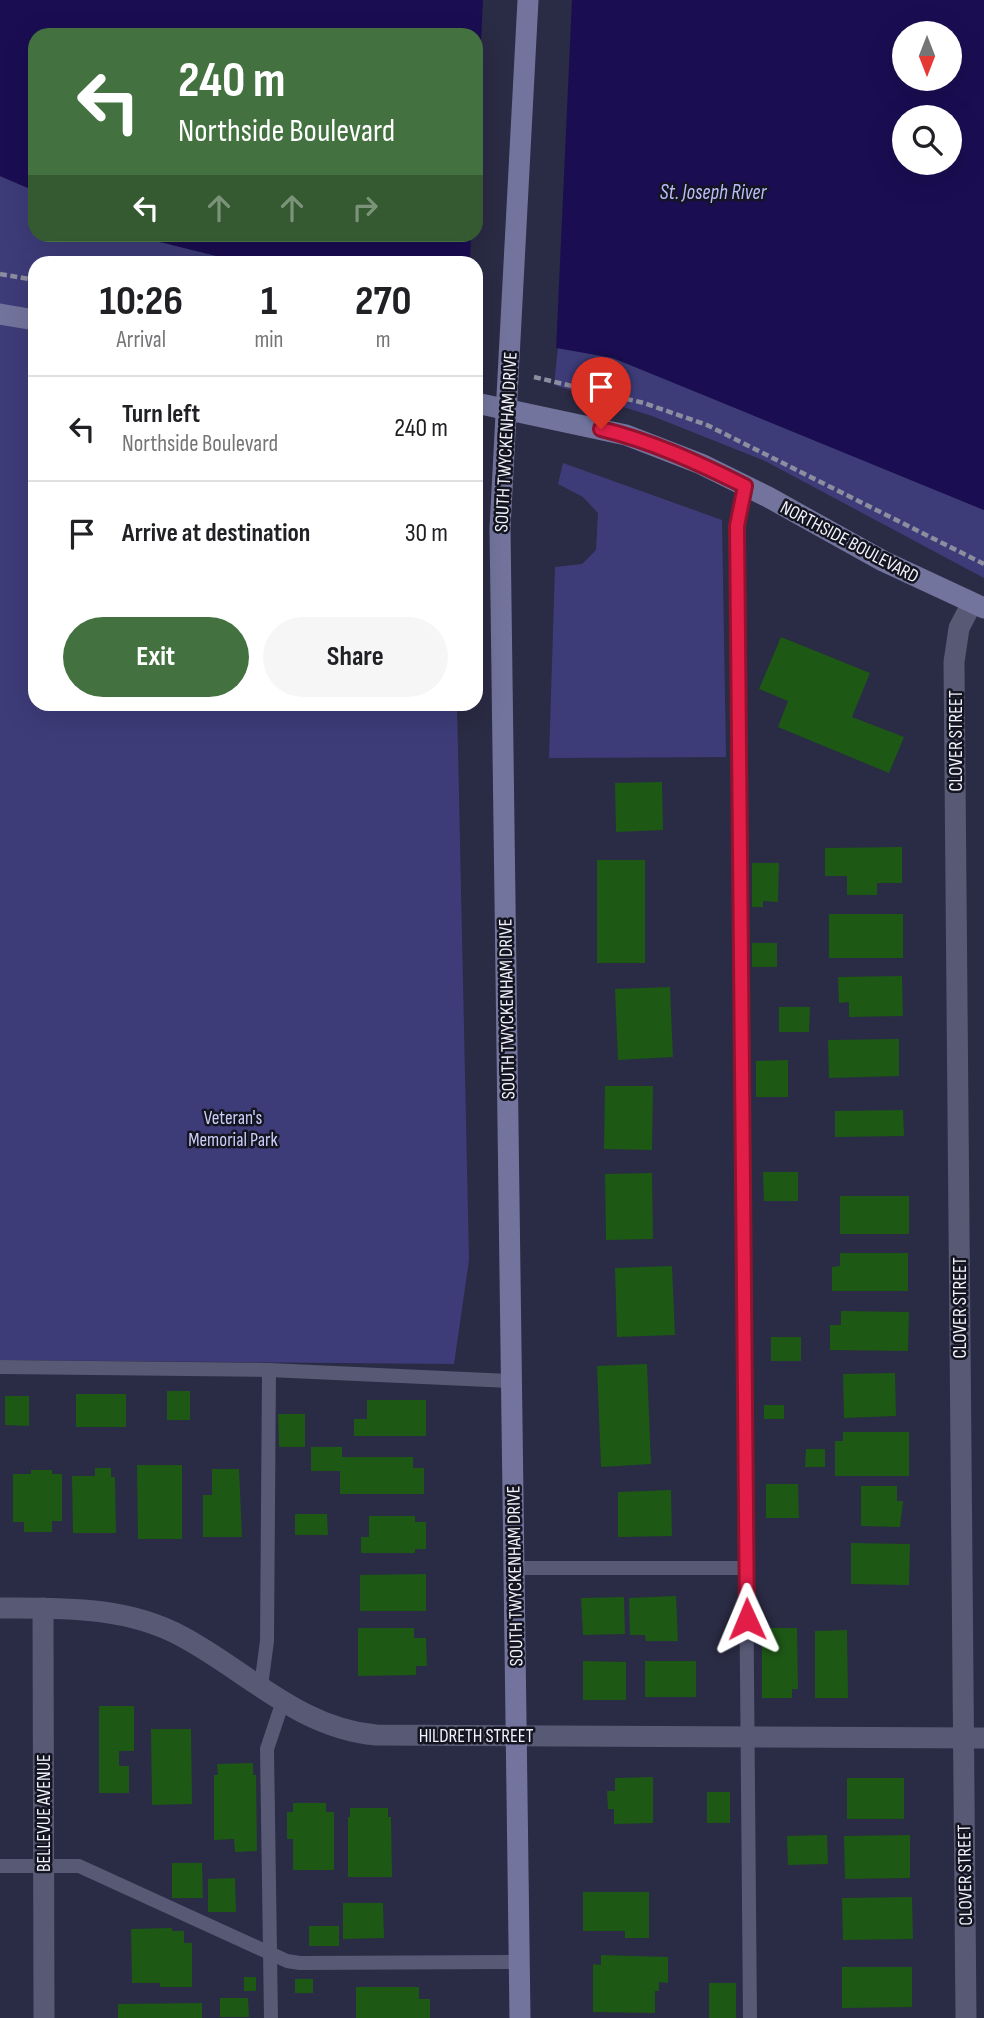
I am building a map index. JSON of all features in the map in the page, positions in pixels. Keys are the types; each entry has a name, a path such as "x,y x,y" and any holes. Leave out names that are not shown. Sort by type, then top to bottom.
{"street":[{"name":"SOUTH TWYCKENHAM DRIVE","path":"520,2018 500,597 502,481 528,0"},
{"path":"0,314 28,319"},
{"name":"NORTHSIDE BOULEVARD","path":"483,404 626,435 701,464 883,561 978,605"},
{"name":"CLOVER STREET","path":"966,2018 954,662 959,628 978,605"},
{"name":"HILDRETH STREET","path":"0,1608 82,1608 158,1626 182,1636 325,1725 349,1733 984,1738"},
{"name":"BELLEVUE AVENUE","path":"43,1608 44,2018"}],"lane":[{"path":"745,486 737,540 750,2018"},
{"path":"0,1367 270,1370 512,1381"},
{"path":"261,1686 268,1641 270,1370"},
{"path":"513,1568 747,1568"},
{"path":"271,2018 267,1749 283,1701"},
{"path":"0,1866 79,1867 300,1964 519,1962"}],"path":[{"path":"0,274 28,279"}],"green space":[{"name":"Veteran's Memorial Park","path":"0,176 28,188 28,242 160,242 217,256 28,256 28,711 457,711 469,1260 454,1364 0,1360"},
{"path":"558,347 613,358 984,510 984,578 765,461 652,416 554,385"},
{"path":"563,463 722,520 726,757 549,758 555,567 582,564 596,550 598,513 583,497 558,484"}],"water":[{"name":"St. Joseph River","path":"0,0 984,0 984,510 613,358 483,335 483,256 217,256 160,242 483,242 483,28 28,28 28,188 0,176"}],"pier":[{"path":"483,0 572,0 556,351 483,339 483,256 470,256 471,242 483,242"}],"building":[{"path":"781,637 870,673 852,717 904,737 889,773 778,727 788,701 759,689"},
{"path":"662,782 663,830 616,832 615,783"},
{"path":"902,847 902,883 877,883 877,895 847,895 847,876 825,876 825,848"},
{"path":"597,860 645,860 645,963 597,963"},
{"path":"752,863 779,863 778,902 763,901 763,907 752,907"},
{"path":"829,914 903,914 903,958 829,958"},
{"path":"752,943 777,943 777,967 752,967"},
{"path":"902,976 903,1016 849,1017 849,1002 839,1003 838,977"},
{"path":"670,987 673,1057 618,1060 615,989"},
{"path":"779,1007 810,1007 809,1032 779,1032"},
{"path":"899,1039 899,1076 829,1078 828,1040"},
{"path":"788,1060 788,1097 756,1097 756,1061"},
{"path":"605,1086 653,1086 652,1150 604,1149"},
{"path":"903,1110 904,1136 835,1137 835,1111"},
{"path":"763,1172 798,1172 798,1201 764,1201"},
{"path":"652,1173 653,1239 606,1240 605,1174"},
{"path":"840,1196 909,1196 909,1234 840,1234"},
{"path":"840,1253 908,1253 908,1291 832,1291 832,1267 840,1266"},
{"path":"672,1266 675,1335 617,1337 615,1268"},
{"path":"841,1311 909,1312 908,1351 830,1350 830,1325 841,1325"},
{"path":"771,1337 801,1337 801,1361 771,1361"},
{"path":"647,1364 651,1464 601,1467 597,1366"},
{"path":"895,1373 896,1416 844,1418 843,1374"},
{"path":"167,1391 190,1391 190,1420 167,1420"},
{"path":"76,1394 126,1394 126,1427 76,1427"},
{"path":"5,1396 29,1396 29,1426 5,1425"},
{"path":"367,1400 426,1400 426,1436 354,1436 354,1419 367,1419"},
{"path":"764,1405 784,1405 784,1419 764,1419"},
{"path":"278,1414 305,1414 305,1447 279,1447"},
{"path":"843,1432 909,1432 909,1476 835,1476 835,1441 843,1441"},
{"path":"311,1447 342,1447 342,1457 413,1457 413,1468 424,1468 424,1494 340,1494 340,1471 311,1471"},
{"path":"806,1449 825,1449 825,1467 805,1467"},
{"path":"137,1465 182,1465 182,1539 138,1539"},
{"path":"95,1468 111,1468 111,1477 115,1477 116,1533 73,1533 72,1476 95,1476"},
{"path":"212,1469 239,1469 242,1537 203,1537 203,1495 212,1495"},
{"path":"31,1470 52,1470 52,1474 62,1474 62,1521 52,1521 52,1532 24,1532 24,1522 13,1522 13,1474 31,1474"},
{"path":"766,1484 798,1484 799,1518 766,1518"},
{"path":"861,1486 897,1486 897,1501 903,1501 900,1527 861,1526"},
{"path":"671,1490 672,1536 618,1537 618,1492"},
{"path":"295,1514 327,1514 328,1535 295,1535"},
{"path":"369,1516 415,1516 415,1522 426,1522 426,1549 415,1549 415,1553 361,1553 361,1537 369,1537"},
{"path":"851,1543 910,1544 909,1585 851,1584"},
{"path":"426,1574 426,1611 360,1611 360,1575"},
{"path":"676,1596 678,1641 646,1641 645,1635 630,1635 629,1598"},
{"path":"624,1597 625,1634 583,1635 581,1598"},
{"path":"358,1628 414,1628 414,1638 426,1638 427,1666 416,1666 416,1675 358,1676"},
{"path":"762,1628 797,1628 798,1689 792,1689 792,1698 762,1698"},
{"path":"847,1630 848,1698 815,1698 815,1631"},
{"path":"583,1661 626,1662 626,1700 583,1700"},
{"path":"645,1661 696,1661 696,1697 645,1697"},
{"path":"99,1706 134,1706 134,1751 119,1751 119,1766 129,1766 129,1793 99,1793"},
{"path":"151,1729 191,1729 192,1804 152,1805"},
{"path":"253,1763 253,1775 256,1775 257,1851 235,1852 234,1839 214,1840 214,1775 218,1775 217,1764"},
{"path":"653,1777 653,1823 614,1824 614,1809 608,1809 607,1791 615,1791 615,1778"},
{"path":"847,1778 904,1778 904,1819 847,1819"},
{"path":"707,1792 730,1792 730,1823 707,1823"},
{"path":"293,1803 326,1803 326,1812 334,1812 334,1870 293,1870 293,1839 287,1839 287,1812 293,1812"},
{"path":"350,1808 388,1808 388,1817 391,1817 392,1877 348,1877"},
{"path":"827,1835 828,1864 788,1865 787,1836"},
{"path":"910,1835 910,1878 845,1879 844,1836"},
{"path":"172,1863 202,1863 203,1898 172,1898"},
{"path":"235,1878 236,1912 208,1912 208,1879"},
{"path":"583,1892 649,1892 649,1938 625,1938 625,1931 583,1931"},
{"path":"912,1897 913,1939 843,1940 842,1898"},
{"path":"343,1903 383,1903 384,1938 343,1939"},
{"path":"309,1926 339,1926 339,1946 309,1946"},
{"path":"172,1928 172,1931 184,1931 184,1943 192,1943 192,1987 160,1987 160,1983 132,1983 131,1929"},
{"path":"601,1955 668,1957 668,1983 659,1982 659,1991 655,1991 655,2013 593,2012 593,1964 601,1965"},
{"path":"842,1967 912,1967 912,2007 842,2008"},
{"path":"244,1977 256,1977 256,1991 244,1991"},
{"path":"295,1979 313,1979 313,1993 295,1993"},
{"path":"709,1983 736,1983 736,2018 709,2018"},
{"path":"356,1987 419,1987 419,1999 430,1999 430,2018 356,2018"},
{"path":"220,1998 248,1998 249,2017 220,2017"},
{"path":"202,2003 202,2018 118,2018 118,2004"}],"route":[{"path":"601,429 626,435 701,464 745,486 737,526 747,1619"}]}
